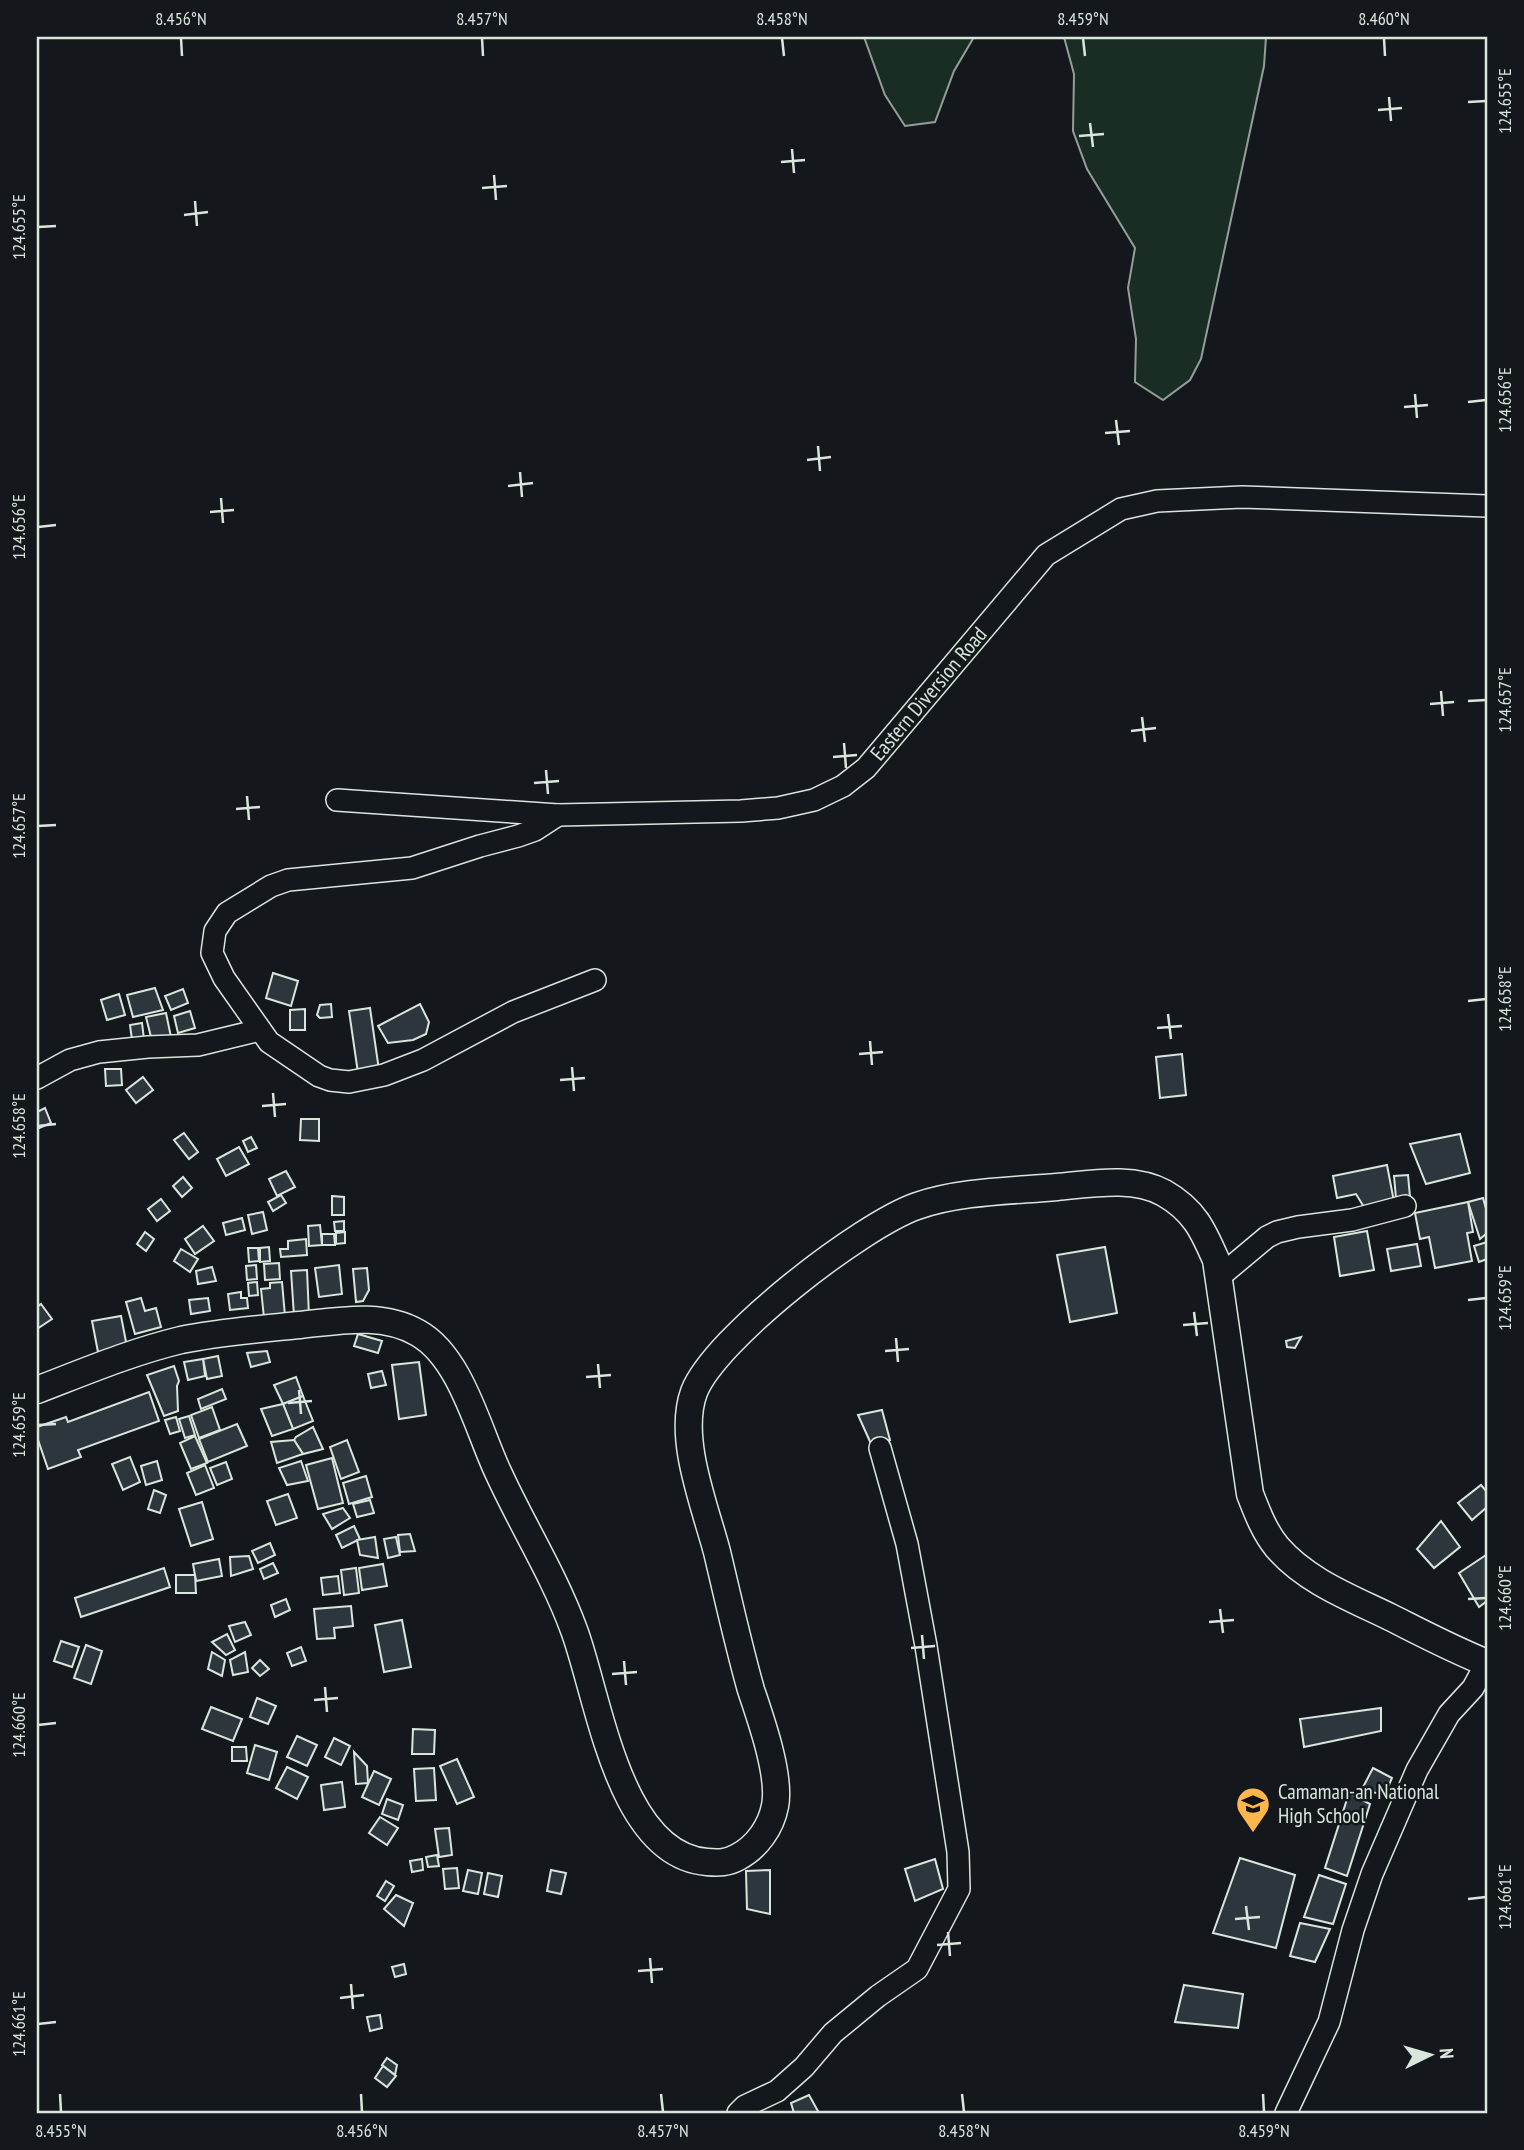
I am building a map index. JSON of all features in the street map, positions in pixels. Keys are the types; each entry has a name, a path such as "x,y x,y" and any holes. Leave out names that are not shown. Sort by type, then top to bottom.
{"main road":[{"path":"37,1390 150,1348 215,1334 347,1320 373,1320 420,1334 438,1349 466,1395 498,1472 568,1616 618,1773 635,1810 653,1834 688,1861 724,1863 745,1854 760,1838 768,1828 777,1801 765,1735 745,1668 692,1457 688,1419 694,1391 715,1360 776,1300 844,1247 892,1216 923,1204 957,1197 1128,1182 1159,1190 1189,1210 1216,1260 1250,1494 1261,1521 1277,1546 1312,1576 1347,1598 1446,1646 1487,1662"}],"street":[{"name":"Eastern Diversion Road","path":"337,800 558,816 778,808 814,800 844,786 866,768 1046,555 1121,509 1157,501 1242,497 1487,506"},
{"path":"558,816 535,830 412,868 288,880 259,892 227,913 215,932 212,953 224,978 269,1042 319,1076 349,1082 384,1075 423,1060 513,1012 595,980"},
{"path":"37,1078 70,1060 99,1052 198,1045 260,1030"},
{"path":"1218,1278 1267,1237 1277,1232 1352,1220 1405,1206"},
{"path":"738,2113 746,2106 777,2091 804,2067 833,2033 878,1996 918,1969 959,1889 957,1852 926,1646 907,1544 880,1448"},
{"path":"1286,2113 1329,2022 1353,1930 1372,1874 1417,1770 1450,1714 1473,1688 1487,1662"}],"green space":[{"path":"864,37 974,37 954,71 935,122 905,126 885,95"},
{"path":"1064,37 1266,37 1264,66 1201,359 1190,380 1163,400 1135,382 1136,339 1128,288 1135,248 1087,169 1073,131 1074,74"}],"building":[{"path":"273,973 298,981 291,1006 266,998"},
{"path":"155,988 163,1010 133,1017 127,995"},
{"path":"183,989 188,1003 171,1010 165,996"},
{"path":"119,994 125,1015 107,1020 101,1000"},
{"path":"331,1004 332,1017 320,1018 317,1015 320,1005"},
{"path":"420,1004 429,1022 426,1034 413,1040 388,1043 378,1026"},
{"path":"370,1008 379,1070 358,1073 349,1011"},
{"path":"305,1009 305,1030 290,1030 290,1010"},
{"path":"190,1011 195,1028 178,1033 174,1016"},
{"path":"166,1013 171,1037 152,1041 146,1017"},
{"path":"142,1023 144,1039 132,1040 130,1025"},
{"path":"1182,1054 1186,1095 1160,1098 1156,1057"},
{"path":"105,1069 121,1069 122,1085 106,1086"},
{"path":"143,1077 153,1090 136,1103 126,1090"},
{"path":"45,1108 51,1123 37,1129 37,1112"},
{"path":"301,1119 319,1119 319,1141 300,1140"},
{"path":"184,1133 198,1152 189,1159 174,1140"},
{"path":"1460,1134 1470,1173 1426,1184 1410,1144"},
{"path":"251,1137 257,1148 248,1152 243,1141"},
{"path":"239,1147 249,1164 226,1176 217,1159"},
{"path":"1387,1165 1395,1207 1367,1212 1356,1194 1337,1198 1333,1176"},
{"path":"286,1171 295,1187 277,1196 269,1179"},
{"path":"1408,1175 1410,1197 1396,1198 1394,1176"},
{"path":"183,1177 192,1188 182,1197 173,1186"},
{"path":"281,1195 286,1203 273,1211 268,1202"},
{"path":"332,1196 344,1197 344,1215 332,1215"},
{"path":"1483,1198 1487,1212 1487,1233 1480,1239 1468,1202"},
{"path":"161,1199 170,1211 157,1221 148,1209"},
{"path":"1468,1202 1473,1232 1467,1233 1472,1261 1435,1268 1429,1237 1420,1239 1415,1213"},
{"path":"263,1212 267,1230 252,1234 248,1215"},
{"path":"242,1218 245,1230 226,1235 223,1223"},
{"path":"344,1221 344,1231 335,1231 334,1222"},
{"path":"320,1225 322,1245 309,1246 308,1226"},
{"path":"203,1226 214,1241 195,1254 185,1239"},
{"path":"1367,1231 1374,1270 1340,1276 1334,1237"},
{"path":"145,1232 154,1239 146,1251 137,1244"},
{"path":"345,1232 345,1243 336,1244 336,1233"},
{"path":"322,1234 334,1234 335,1245 322,1245"},
{"path":"306,1239 307,1255 281,1257 280,1249 288,1249 288,1241"},
{"path":"1487,1242 1487,1259 1479,1262 1474,1246"},
{"path":"1417,1244 1421,1266 1391,1271 1387,1249"},
{"path":"269,1247 270,1261 260,1262 260,1248"},
{"path":"1105,1247 1117,1313 1070,1322 1057,1255"},
{"path":"248,1248 258,1248 259,1261 249,1262"},
{"path":"181,1249 198,1259 190,1272 174,1261"},
{"path":"279,1263 280,1279 265,1280 264,1264"},
{"path":"256,1265 257,1279 247,1280 246,1266"},
{"path":"339,1265 342,1294 319,1297 315,1268"},
{"path":"212,1267 216,1281 198,1284 196,1271"},
{"path":"367,1268 369,1290 363,1301 356,1302 353,1269"},
{"path":"307,1270 309,1316 294,1316 291,1271"},
{"path":"257,1282 258,1295 249,1296 248,1283"},
{"path":"282,1282 285,1316 264,1318 261,1289 270,1288 270,1283"},
{"path":"241,1292 241,1298 247,1298 248,1308 230,1310 228,1294"},
{"path":"141,1298 145,1311 156,1308 161,1327 135,1334 126,1302"},
{"path":"208,1298 210,1311 191,1314 189,1300"},
{"path":"41,1304 52,1319 37,1329 37,1307"},
{"path":"121,1316 127,1347 98,1352 92,1321"},
{"path":"358,1334 382,1341 378,1353 354,1346"},
{"path":"1301,1337 1295,1348 1287,1347 1286,1341"},
{"path":"267,1351 270,1362 251,1367 247,1353"},
{"path":"218,1356 222,1376 207,1379 203,1359"},
{"path":"203,1359 205,1376 188,1380 184,1362"},
{"path":"419,1362 426,1415 399,1419 392,1365"},
{"path":"174,1366 179,1381 178,1411 164,1416 147,1375"},
{"path":"382,1371 386,1385 371,1388 368,1374"},
{"path":"296,1377 303,1396 283,1404 274,1385"},
{"path":"222,1389 226,1399 201,1409 198,1399"},
{"path":"149,1392 159,1421 78,1450 81,1457 48,1469 37,1437 37,1427 66,1417 68,1422"},
{"path":"303,1396 313,1421 293,1429 283,1404"},
{"path":"283,1404 293,1429 272,1436 261,1409"},
{"path":"212,1407 220,1430 199,1438 191,1415"},
{"path":"882,1410 890,1440 872,1446 858,1415"},
{"path":"189,1416 195,1435 185,1438 179,1419"},
{"path":"176,1417 180,1431 170,1434 165,1420"},
{"path":"237,1424 247,1446 208,1462 199,1439"},
{"path":"313,1427 323,1449 303,1454 294,1440"},
{"path":"195,1436 207,1463 191,1469 180,1443"},
{"path":"294,1440 303,1454 277,1463 271,1442"},
{"path":"347,1440 359,1472 341,1479 330,1447"},
{"path":"130,1457 140,1482 123,1490 112,1464"},
{"path":"332,1458 343,1503 318,1509 306,1465"},
{"path":"157,1461 162,1480 146,1485 141,1466"},
{"path":"301,1461 308,1481 287,1485 279,1468"},
{"path":"226,1462 232,1479 217,1485 210,1468"},
{"path":"205,1465 214,1488 196,1495 187,1473"},
{"path":"366,1476 372,1497 349,1504 343,1483"},
{"path":"1481,1485 1487,1492 1487,1507 1472,1520 1458,1503"},
{"path":"154,1490 166,1495 160,1513 148,1509"},
{"path":"288,1494 297,1518 276,1525 267,1501"},
{"path":"370,1500 374,1513 357,1517 353,1504"},
{"path":"202,1502 213,1539 191,1546 179,1509"},
{"path":"343,1508 350,1518 332,1529 323,1514"},
{"path":"1441,1521 1460,1547 1434,1568 1417,1549"},
{"path":"354,1526 360,1539 342,1548 336,1535"},
{"path":"410,1534 415,1551 400,1552 398,1535"},
{"path":"375,1537 378,1558 360,1555 357,1540"},
{"path":"396,1537 400,1555 388,1558 384,1539"},
{"path":"270,1543 275,1555 258,1563 252,1551"},
{"path":"1486,1555 1487,1601 1479,1607 1459,1573"},
{"path":"249,1556 253,1569 231,1576 230,1557"},
{"path":"219,1559 222,1576 196,1581 193,1564"},
{"path":"273,1563 278,1573 264,1579 260,1569"},
{"path":"383,1564 387,1586 362,1590 359,1568"},
{"path":"164,1568 170,1587 81,1617 75,1598"},
{"path":"356,1568 359,1593 344,1595 341,1570"},
{"path":"176,1575 195,1575 196,1593 176,1593"},
{"path":"338,1576 340,1593 323,1595 321,1578"},
{"path":"286,1599 290,1610 275,1617 271,1605"},
{"path":"351,1606 353,1626 334,1628 335,1638 317,1639 314,1609"},
{"path":"402,1620 411,1667 384,1672 375,1625"},
{"path":"245,1622 251,1635 235,1642 229,1626"},
{"path":"227,1634 235,1650 226,1655 212,1642"},
{"path":"61,1641 79,1647 72,1667 54,1661"},
{"path":"86,1645 102,1651 91,1684 74,1678"},
{"path":"301,1647 306,1661 292,1666 287,1653"},
{"path":"212,1652 225,1660 222,1676 208,1669"},
{"path":"245,1652 248,1672 233,1675 230,1660"},
{"path":"260,1660 269,1669 260,1676 252,1668"},
{"path":"257,1698 276,1706 268,1724 250,1717"},
{"path":"211,1707 242,1719 233,1741 202,1729"},
{"path":"1381,1708 1381,1731 1304,1747 1300,1719"},
{"path":"413,1729 435,1730 434,1754 412,1754"},
{"path":"297,1736 317,1745 307,1766 287,1757"},
{"path":"334,1738 350,1746 341,1765 325,1757"},
{"path":"255,1745 277,1752 269,1780 247,1773"},
{"path":"232,1747 246,1747 247,1761 232,1761"},
{"path":"354,1752 367,1766 368,1783 356,1784"},
{"path":"457,1759 474,1797 457,1804 440,1766"},
{"path":"287,1767 308,1777 297,1799 276,1788"},
{"path":"434,1768 436,1800 416,1801 414,1769"},
{"path":"1373,1768 1392,1778 1385,1794 1361,1791"},
{"path":"374,1771 391,1779 379,1805 362,1797"},
{"path":"342,1782 345,1807 324,1810 321,1785"},
{"path":"1349,1793 1370,1804 1347,1876 1325,1868"},
{"path":"387,1799 403,1805 398,1820 382,1814"},
{"path":"380,1817 398,1828 387,1845 369,1833"},
{"path":"449,1828 452,1855 439,1857 435,1829"},
{"path":"437,1855 439,1866 428,1867 426,1857"},
{"path":"1240,1858 1295,1875 1276,1948 1213,1933"},
{"path":"422,1859 423,1870 412,1872 410,1861"},
{"path":"935,1859 943,1889 915,1901 905,1869"},
{"path":"457,1868 459,1888 445,1889 443,1869"},
{"path":"468,1870 482,1873 478,1894 463,1891"},
{"path":"551,1870 566,1873 561,1894 547,1891"},
{"path":"770,1870 770,1914 747,1909 746,1871"},
{"path":"488,1873 502,1876 498,1897 484,1894"},
{"path":"1319,1875 1346,1884 1333,1924 1304,1917"},
{"path":"386,1881 394,1886 385,1901 377,1896"},
{"path":"396,1895 413,1903 404,1926 384,1909"},
{"path":"1300,1923 1330,1929 1315,1962 1290,1956"},
{"path":"404,1964 406,1974 395,1977 392,1967"},
{"path":"1184,1985 1243,1994 1238,2028 1175,2022"},
{"path":"380,2015 382,2028 370,2031 367,2017"},
{"path":"387,2058 397,2065 395,2075 382,2065"},
{"path":"383,2066 396,2076 387,2087 375,2078"},
{"path":"809,2095 819,2113 794,2113 791,2103"}],"place":[{"name":"Camaman-an National High School","path":"1253,1834"}]}
